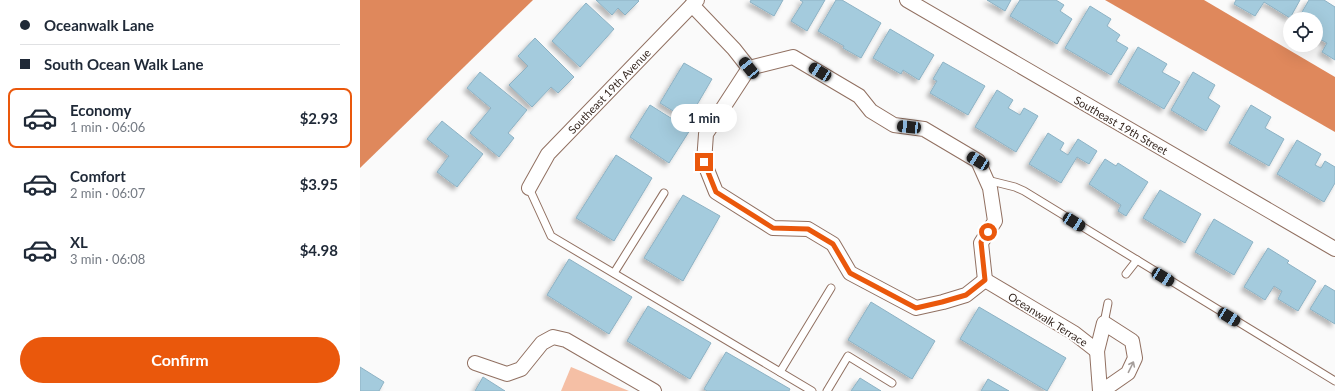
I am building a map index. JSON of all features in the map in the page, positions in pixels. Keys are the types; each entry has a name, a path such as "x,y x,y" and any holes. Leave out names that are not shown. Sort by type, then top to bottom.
{"street":[{"name":"Southeast 19th Street","path":"907,0 1335,249"},
{"path":"695,2 749,68"},
{"name":"Southeast 19th Avenue","path":"529,188 548,154 695,2"},
{"path":"794,57 859,96 871,111 894,126 924,128 978,161 990,188 995,221 981,242 985,280 966,295 916,308 850,273 833,244 808,229 773,228 716,192 704,162 706,134 749,68 794,57"},
{"name":"Oceanwalk Terrace","path":"985,280 1074,333 1097,351 1101,391"},
{"path":"1097,351 1104,323 1132,341 1135,358 1128,373 1101,391"},
{"path":"474,363 507,374 521,369 542,343 553,337 566,340 654,391"}],"lane":[{"path":"987,180 1015,187 1024,192 1335,381"},
{"path":"529,188 551,236 812,391"},
{"path":"614,273 664,193"},
{"path":"1126,274 1137,260"},
{"path":"780,372 831,288"},
{"path":"1104,323 1108,303"},
{"path":"827,391 848,356 892,382"}],"shaded area":[{"path":"360,0 533,0 360,168"},
{"path":"1105,0 1204,0 1283,46 1283,52 1292,52 1335,77 1335,132"},
{"path":"571,367 629,391 561,391"}],"building":[{"path":"596,0 639,1 625,15 618,8 612,15"},
{"path":"751,0 783,0 774,16 750,2"},
{"path":"800,0 825,0 807,31 791,21 803,2"},
{"path":"836,0 842,0 881,23 861,58 818,31"},
{"path":"987,0 1011,0 1005,11"},
{"path":"1020,0 1056,0 1064,5 1060,11 1072,19 1057,44 1010,16"},
{"path":"1236,0 1300,0 1293,12 1283,12 1283,14 1264,2 1255,16 1234,4"},
{"path":"1309,0 1324,0 1335,7 1335,60 1322,52 1327,43 1323,41 1323,12 1302,12"},
{"path":"586,3 614,29 580,67 552,41"},
{"path":"1090,6 1111,19 1107,26 1120,35 1116,41 1128,48 1111,75 1065,48"},
{"path":"890,29 934,55 919,80 903,70 901,74 873,58"},
{"path":"535,38 574,77 558,93 551,87 532,107 509,85 528,66 518,56"},
{"path":"1138,47 1167,64 1162,72 1180,82 1164,109 1118,82"},
{"path":"943,62 985,86 968,115 930,93 937,81 933,79"},
{"path":"684,63 712,79 688,120 660,103"},
{"path":"480,72 527,110 508,133 514,138 499,157 470,133 491,108 467,88"},
{"path":"1193,72 1215,85 1208,98 1220,106 1206,131 1171,110"},
{"path":"997,90 1013,100 1008,108 1020,115 1024,108 1038,116 1016,152 975,127"},
{"path":"650,105 690,130 669,163 630,137"},
{"path":"1251,105 1271,117 1265,128 1284,139 1269,166 1229,143"},
{"path":"442,121 483,154 457,187 437,172 449,156 427,139"},
{"path":"1048,133 1064,143 1060,150 1068,155 1078,139 1097,151 1089,164 1077,157 1061,183 1029,164"},
{"path":"1297,140 1321,154 1315,165 1321,168 1325,161 1335,167 1335,183 1324,202 1277,174"},
{"path":"616,155 652,178 614,241 576,218"},
{"path":"1105,159 1116,166 1118,163 1148,182 1126,216 1118,211 1121,205 1089,184"},
{"path":"1160,190 1201,214 1185,243 1143,218"},
{"path":"683,195 720,216 683,281 644,258"},
{"path":"1214,219 1253,242 1234,275 1195,252"},
{"path":"1268,248 1289,261 1287,263 1316,281 1298,311 1278,299 1282,291 1274,286 1265,300 1244,287"},
{"path":"569,259 632,297 609,334 547,295"},
{"path":"1325,285 1335,291 1335,324 1310,309"},
{"path":"871,302 935,341 912,379 848,340"},
{"path":"648,306 711,343 690,379 627,341"},
{"path":"979,307 1066,358 1047,391 960,339"},
{"path":"726,352 790,389 789,391 707,391 704,389"},
{"path":"360,367 384,382 379,391 360,391"},
{"path":"483,377 505,391 475,391"},
{"path":"860,378 881,391 851,391"},
{"path":"988,379 1009,391 981,391"}],"route":[{"path":"704,162 716,192 773,228 808,229 833,244 850,273 916,308 966,295 985,280 981,242 988,232"}]}
